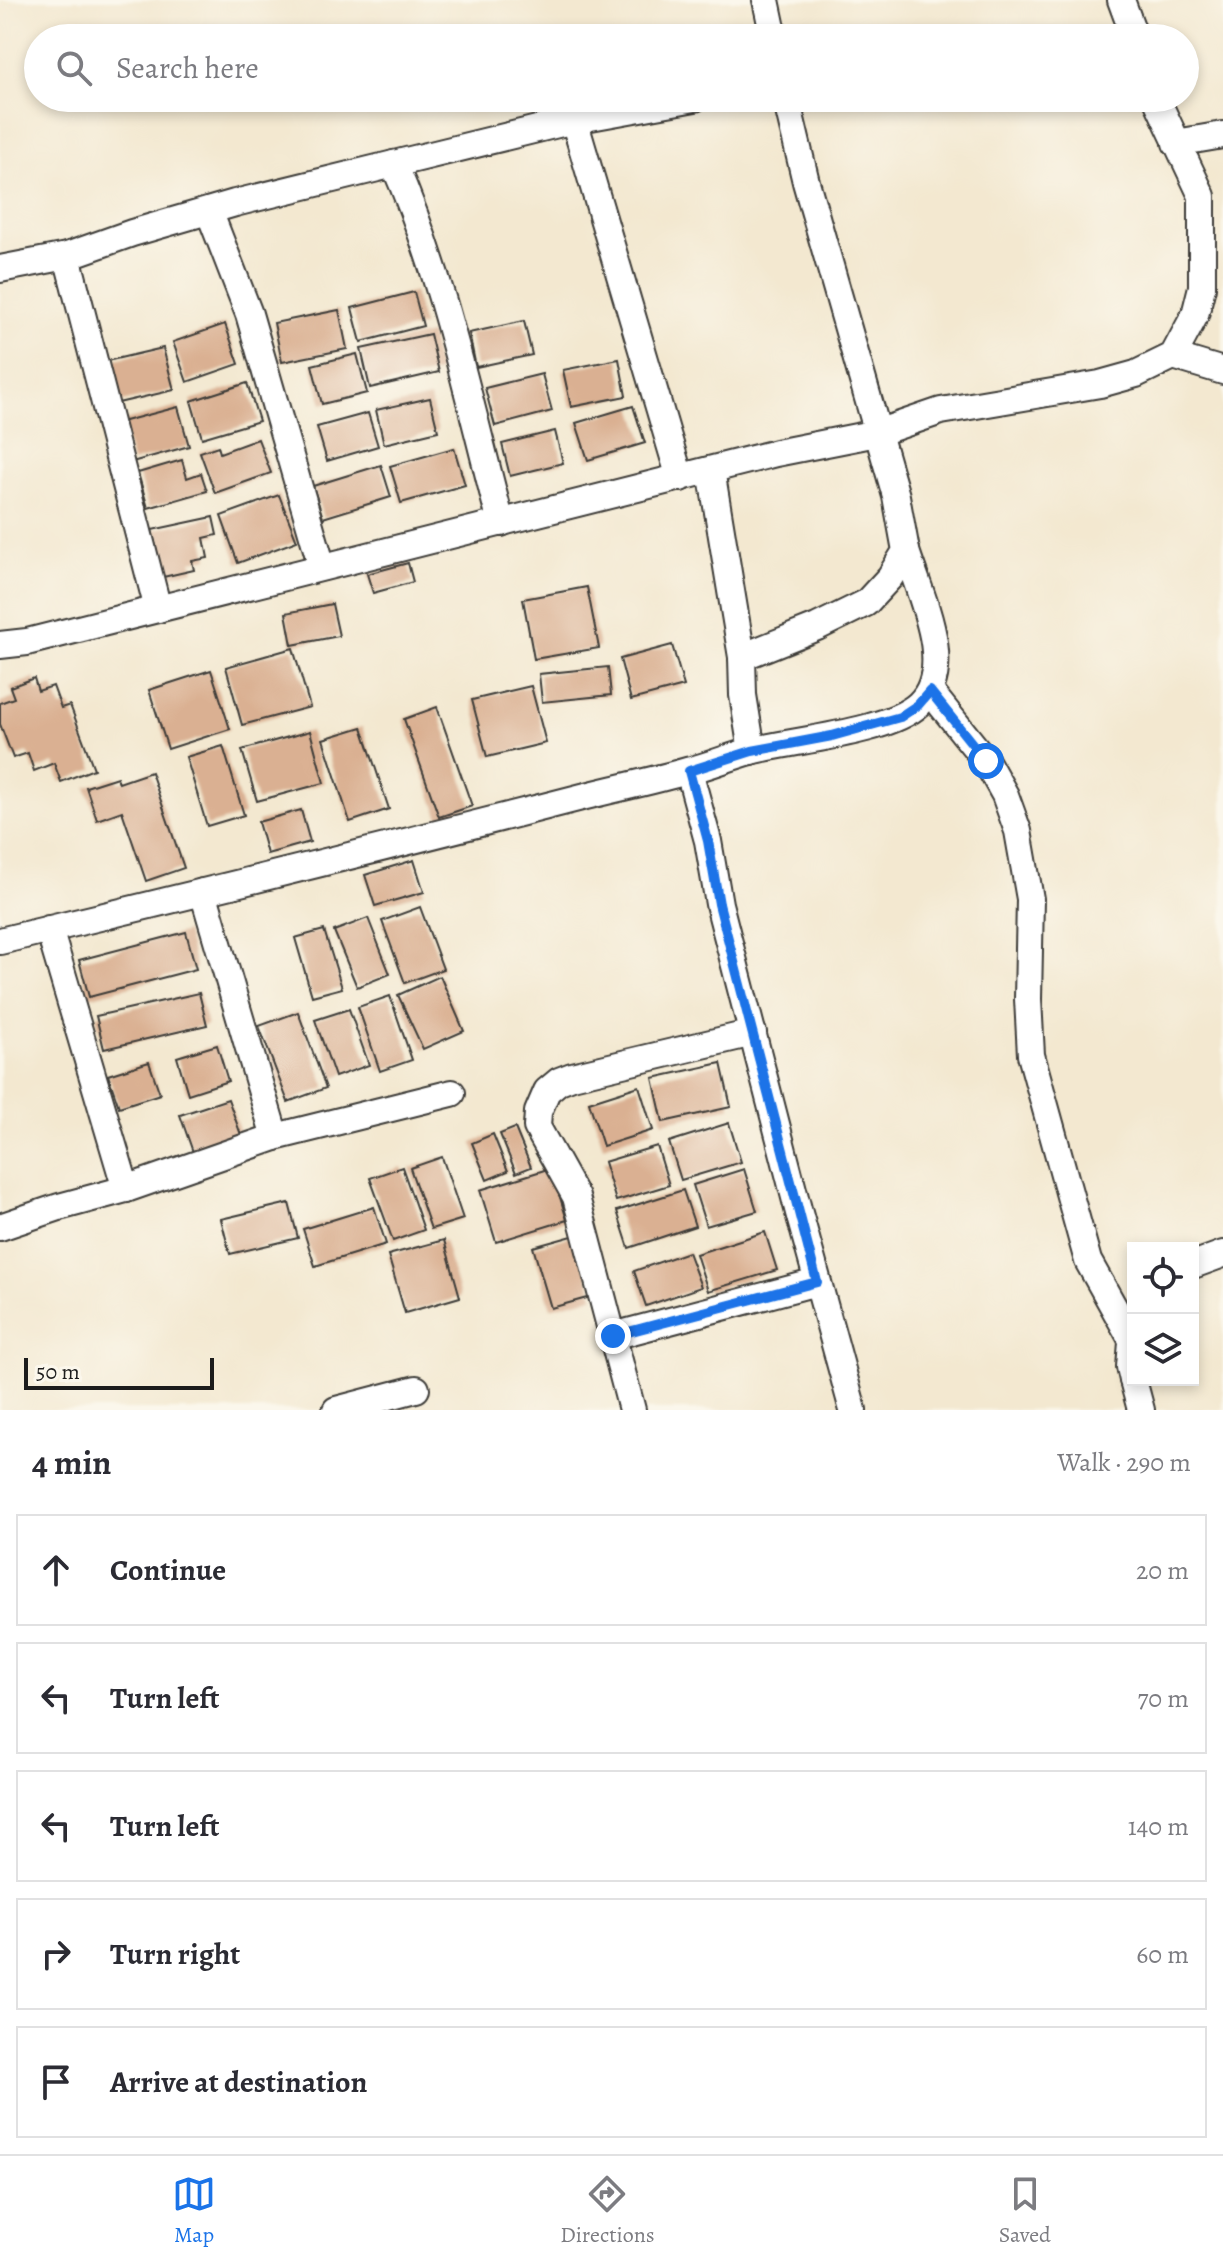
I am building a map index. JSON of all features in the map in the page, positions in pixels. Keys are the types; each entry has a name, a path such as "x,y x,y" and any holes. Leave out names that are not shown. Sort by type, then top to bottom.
{"street":[{"path":"766,0 771,24"},
{"path":"1121,0 1130,24"},
{"path":"0,269 67,256 209,211 394,164 618,112"},
{"path":"0,941 689,771 752,751 832,736 900,717 918,705 930,691 937,670 936,652 906,551 896,496 806,182 789,112"},
{"path":"0,645 27,642 711,470 877,433 941,411 1100,384 1136,374 1173,356 1195,315 1202,287 1202,196 1162,112"},
{"path":"574,120 680,478"},
{"path":"1176,143 1223,135"},
{"path":"394,164 435,269 501,523"},
{"path":"209,211 249,314 322,567"},
{"path":"67,256 158,609"},
{"path":"1173,356 1223,371"},
{"path":"711,470 742,657 743,695 752,751"},
{"path":"742,657 817,627 866,603 890,577 906,551"},
{"path":"930,691 986,761 1005,795 1018,831 1030,899 1028,999 1031,1055 1088,1261 1127,1326"},
{"path":"689,771 753,1033 853,1410"},
{"path":"203,892 275,1137"},
{"path":"49,929 126,1189"},
{"path":"632,1410 576,1197 537,1127 538,1112 547,1091 559,1081 572,1076 753,1033"},
{"path":"0,1227 126,1189 275,1137 452,1093"},
{"path":"1199,1263 1223,1254"},
{"path":"613,1336 817,1282"},
{"path":"1135,1386 1141,1410"},
{"path":"336,1410 416,1389"}],"building":[{"path":"414,292 423,326 361,342 352,308"},
{"path":"339,310 347,349 282,362 274,323"},
{"path":"524,321 532,355 476,367 469,333"},
{"path":"225,324 239,364 187,382 173,342"},
{"path":"430,334 439,372 370,388 361,349"},
{"path":"163,348 174,390 118,403 107,361"},
{"path":"357,354 367,393 322,404 312,365"},
{"path":"619,359 626,396 571,407 563,370"},
{"path":"542,374 552,411 495,426 485,388"},
{"path":"247,383 259,421 202,438 191,401"},
{"path":"430,398 438,431 384,444 376,410"},
{"path":"633,406 645,443 588,460 576,423"},
{"path":"178,407 189,446 132,462 121,422"},
{"path":"368,413 378,446 327,461 317,427"},
{"path":"555,431 563,463 510,476 502,444"},
{"path":"258,439 271,473 215,493 200,452 218,446 220,453"},
{"path":"454,448 465,485 401,503 390,466"},
{"path":"182,460 187,478 201,473 207,491 148,508 138,473"},
{"path":"381,465 391,497 323,518 313,486"},
{"path":"279,495 297,541 238,563 221,516"},
{"path":"213,517 217,535 204,538 208,558 192,561 194,570 163,577 152,530"},
{"path":"408,563 413,582 373,593 367,574"},
{"path":"587,587 599,648 534,659 523,599"},
{"path":"332,604 339,636 292,645 286,613"},
{"path":"672,645 684,686 631,700 620,659"},
{"path":"293,648 310,707 242,725 226,667"},
{"path":"608,667 611,695 542,702 539,674"},
{"path":"211,670 230,729 168,749 149,690"},
{"path":"34,678 38,691 53,686 61,708 70,705 94,769 61,782 54,763 34,771 28,753 13,758 0,724 0,703 14,698 10,687"},
{"path":"531,686 546,743 487,757 472,700"},
{"path":"437,707 472,806 439,817 404,719"},
{"path":"362,727 389,809 350,822 323,739"},
{"path":"310,731 324,783 257,801 242,750"},
{"path":"223,746 244,815 207,826 186,757"},
{"path":"151,772 184,868 146,881 122,811 97,820 86,787 117,777 119,783"},
{"path":"301,810 310,842 267,854 258,822"},
{"path":"414,860 424,892 375,906 365,875"},
{"path":"420,907 443,969 405,983 382,921"},
{"path":"368,918 390,974 357,987 334,931"},
{"path":"324,930 342,988 312,996 295,938"},
{"path":"186,932 196,969 89,997 79,960"},
{"path":"440,976 464,1031 423,1049 398,995"},
{"path":"199,993 207,1025 104,1049 96,1016"},
{"path":"390,996 412,1060 380,1071 358,1007"},
{"path":"349,1009 369,1065 335,1077 315,1020"},
{"path":"298,1012 326,1088 288,1102 259,1026"},
{"path":"217,1045 228,1081 188,1094 177,1057"},
{"path":"149,1062 160,1094 119,1107 108,1075"},
{"path":"721,1063 731,1107 663,1122 653,1078"},
{"path":"639,1086 653,1130 603,1146 589,1102"},
{"path":"228,1099 241,1135 193,1152 180,1115"},
{"path":"729,1123 741,1162 681,1180 669,1142"},
{"path":"515,1128 531,1167 516,1173 500,1134"},
{"path":"493,1134 508,1171 487,1180 472,1143"},
{"path":"657,1146 669,1185 616,1201 604,1162"},
{"path":"442,1157 463,1219 431,1229 410,1168"},
{"path":"402,1167 424,1230 393,1241 370,1178"},
{"path":"551,1168 567,1220 496,1242 480,1190"},
{"path":"744,1169 757,1211 706,1226 693,1185"},
{"path":"683,1190 695,1226 629,1248 617,1211"},
{"path":"289,1203 298,1238 230,1254 221,1219"},
{"path":"374,1207 386,1244 315,1266 303,1229"},
{"path":"765,1232 777,1270 708,1291 696,1254"},
{"path":"576,1235 594,1296 551,1308 533,1247"},
{"path":"444,1240 460,1297 405,1313 388,1255"},
{"path":"688,1252 701,1287 646,1306 634,1271"}],"route":[{"path":"613,1336 817,1282 719,904 708,841 689,771 752,751 832,736 900,717 918,705 930,691 986,761"}]}
